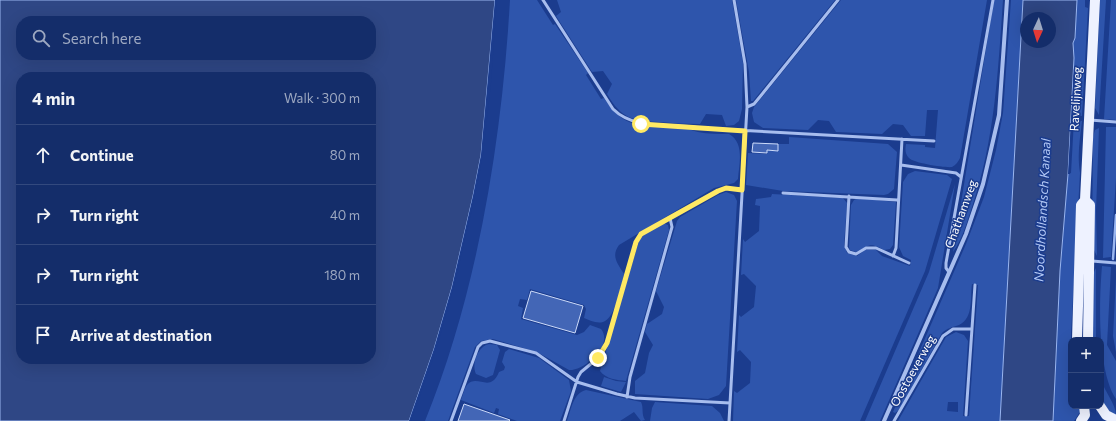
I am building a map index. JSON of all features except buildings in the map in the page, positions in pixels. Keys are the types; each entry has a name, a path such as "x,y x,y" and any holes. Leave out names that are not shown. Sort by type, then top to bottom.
{"main road":[{"name":"Ravelijnweg","path":"1077,337 1081,204 1085,200 1094,0"},
{"name":"Ravelijnweg","path":"1085,200 1090,205 1088,337"},
{"path":"1081,421 1085,415 1084,409"},
{"path":"1090,421 1091,409"},
{"path":"1102,409 1104,413 1113,419"}],"street":[{"name":"Chathamweg","path":"884,421 950,272 977,204 994,142 1002,88 1007,0"}],"lane":[{"path":"543,0 613,109 630,121 641,124 745,131 934,141"},
{"path":"729,421 747,107 745,64 734,0"},
{"path":"747,107 754,104 838,0"},
{"path":"950,272 946,268 946,263 961,177 966,159 993,0"},
{"path":"1088,120 1116,122"},
{"path":"893,256 896,248 897,200 901,166 902,139"},
{"path":"901,166 956,173 961,177"},
{"path":"564,421 581,372 598,358 606,346 638,238 644,231 721,189 733,188 742,190"},
{"path":"783,193 897,200"},
{"path":"850,196 846,245 848,251 855,254 866,248 876,248 909,262"},
{"path":"628,397 630,377 672,227 670,218"},
{"path":"1088,261 1116,263"},
{"path":"966,415 975,285"},
{"name":"Oostoeverweg","path":"894,421 943,336 954,329 972,329"},
{"path":"451,421 478,347 486,342 492,341 538,354 577,382 628,397 730,403"}],"shaded area":[{"path":"510,0 537,0 553,25 555,24 588,73 586,75 601,99 604,98 613,110 621,117 639,125 685,128 698,132 729,134 734,138 739,148 740,161 738,179 734,183 714,188 619,245 615,256 617,263 624,274 614,309 607,320 603,322 595,322 584,318 586,309 584,305 530,289 527,300 520,299 518,306 523,308 521,319 577,335 584,332 590,325 601,329 604,335 604,342 596,356 589,362 575,369 569,370 537,352 493,339 481,341 475,347 448,421 425,421 444,371 460,320 484,214 494,160 501,106"},
{"path":"557,0 732,0 743,63 742,109 739,121 734,125 726,126 722,115 706,114 700,124 641,121 628,117 617,108 607,94 612,84 603,71 592,72 556,16 561,12"},
{"path":"736,0 835,0 753,101 751,101 749,72"},
{"path":"841,0 987,0 960,158 952,167 943,167 917,162 909,158 905,150 906,144 925,145 925,147 935,148 938,110 927,110 925,136 911,136 903,125 893,124 882,134 836,132 829,121 818,120 808,130 763,128 754,122 752,113 754,107"},
{"path":"994,0 1003,0 997,79 991,130 980,181 972,207 962,236 953,252"},
{"path":"1011,0 1023,0 1022,12 1020,12 1020,48 1000,421 898,421 946,337 956,332 964,335 968,341 963,416 969,416 978,285 972,284 969,312 964,322 942,333 899,410 895,413 893,412 966,244 984,197 996,150 1003,113","holes":["948,402 958,402 958,412 947,411"]},
{"path":"1077,0 1085,0 1085,7 1088,8 1082,116 1077,115 1074,111 1077,68 1074,67 1073,43 1075,38"},
{"path":"1100,0 1106,0 1099,115 1095,108"},
{"path":"1111,0 1116,0 1116,120 1104,119"},
{"path":"1074,120 1082,121 1079,153 1080,173 1071,337 1068,337 1068,409 1080,409 1080,412 1074,421 1053,421 1060,271 1068,174 1071,173"},
{"path":"1106,127 1116,127 1116,178 1111,257 1103,258"},
{"path":"1099,128 1096,211 1097,256 1092,246 1093,137 1095,130"},
{"path":"789,137 888,144 897,152 894,189 888,194 884,195 783,191 746,185 748,153 767,154 768,143 771,144 771,151 778,151 778,144 789,144"},
{"path":"915,171 947,175 952,179 925,271 860,421 733,421 734,391 737,393 750,383 751,362 740,350 737,352 739,315 741,317 754,307 756,286 744,274 741,275 743,239 745,242 759,231 760,206 755,205 756,199 771,197 772,194 843,198 847,203 844,245 847,253 857,256 865,250 876,250 882,256 910,266 911,260 903,256 899,247 903,182 908,174"},
{"path":"955,184 938,288 880,421 865,421 929,272"},
{"path":"726,192 734,195 737,201 726,386 719,395 708,399 635,394 635,381 645,373 649,353 653,345 645,332 647,324 662,314 664,307 656,291 677,221 680,217"},
{"path":"858,198 896,202 893,245 890,249 884,250 870,245 856,252 850,250 851,205 854,200"},
{"path":"663,223 668,225 669,230 626,381 612,379 602,374 600,371 639,241 644,234"},
{"path":"1102,266 1111,267 1107,345 1116,361 1116,399 1110,386 1104,365 1104,337 1101,337 1100,297"},
{"path":"1096,268 1096,337 1092,337 1094,272"},
{"path":"1116,278 1116,352 1113,336"},
{"path":"485,345 497,345 500,350 493,375 486,378 476,374 474,365 476,356"},
{"path":"509,349 539,358 569,380 571,391 560,421 517,421 498,414 499,409 496,408 494,413 461,400 464,390 471,382 492,382 499,372 504,370 505,367 502,362 505,352"},
{"path":"604,377 616,381 626,382 621,392 601,386"},
{"path":"1104,386 1114,406 1116,415 1104,404"},
{"path":"586,390 641,402 645,420 641,421 634,412 620,421 567,421 575,398"},
{"path":"655,402 712,406 720,413 724,421 650,421 652,408"}],"water":[{"path":"0,0 495,0 481,155 473,196 452,287 434,349 409,421 0,421"},
{"name":"Noordhollandsch Kanaal","path":"1023,0 1077,0 1075,38 1073,43 1074,58 1068,174 1060,271 1053,421 1000,421 1020,48 1056,48 1056,12 1022,12"}],"pier":[{"path":"495,0 497,0 491,83 483,155 475,196 454,287 436,350 411,421 409,421 434,349 452,287 473,196 481,155"},
{"path":"1074,67 1076,67 1070,174 1068,174"}],"waterway":[{"path":"1113,259 1116,215"}],"route":[{"path":"598,358 606,346 636,242 641,234 721,189 733,188 742,190 745,131 641,124"}]}
